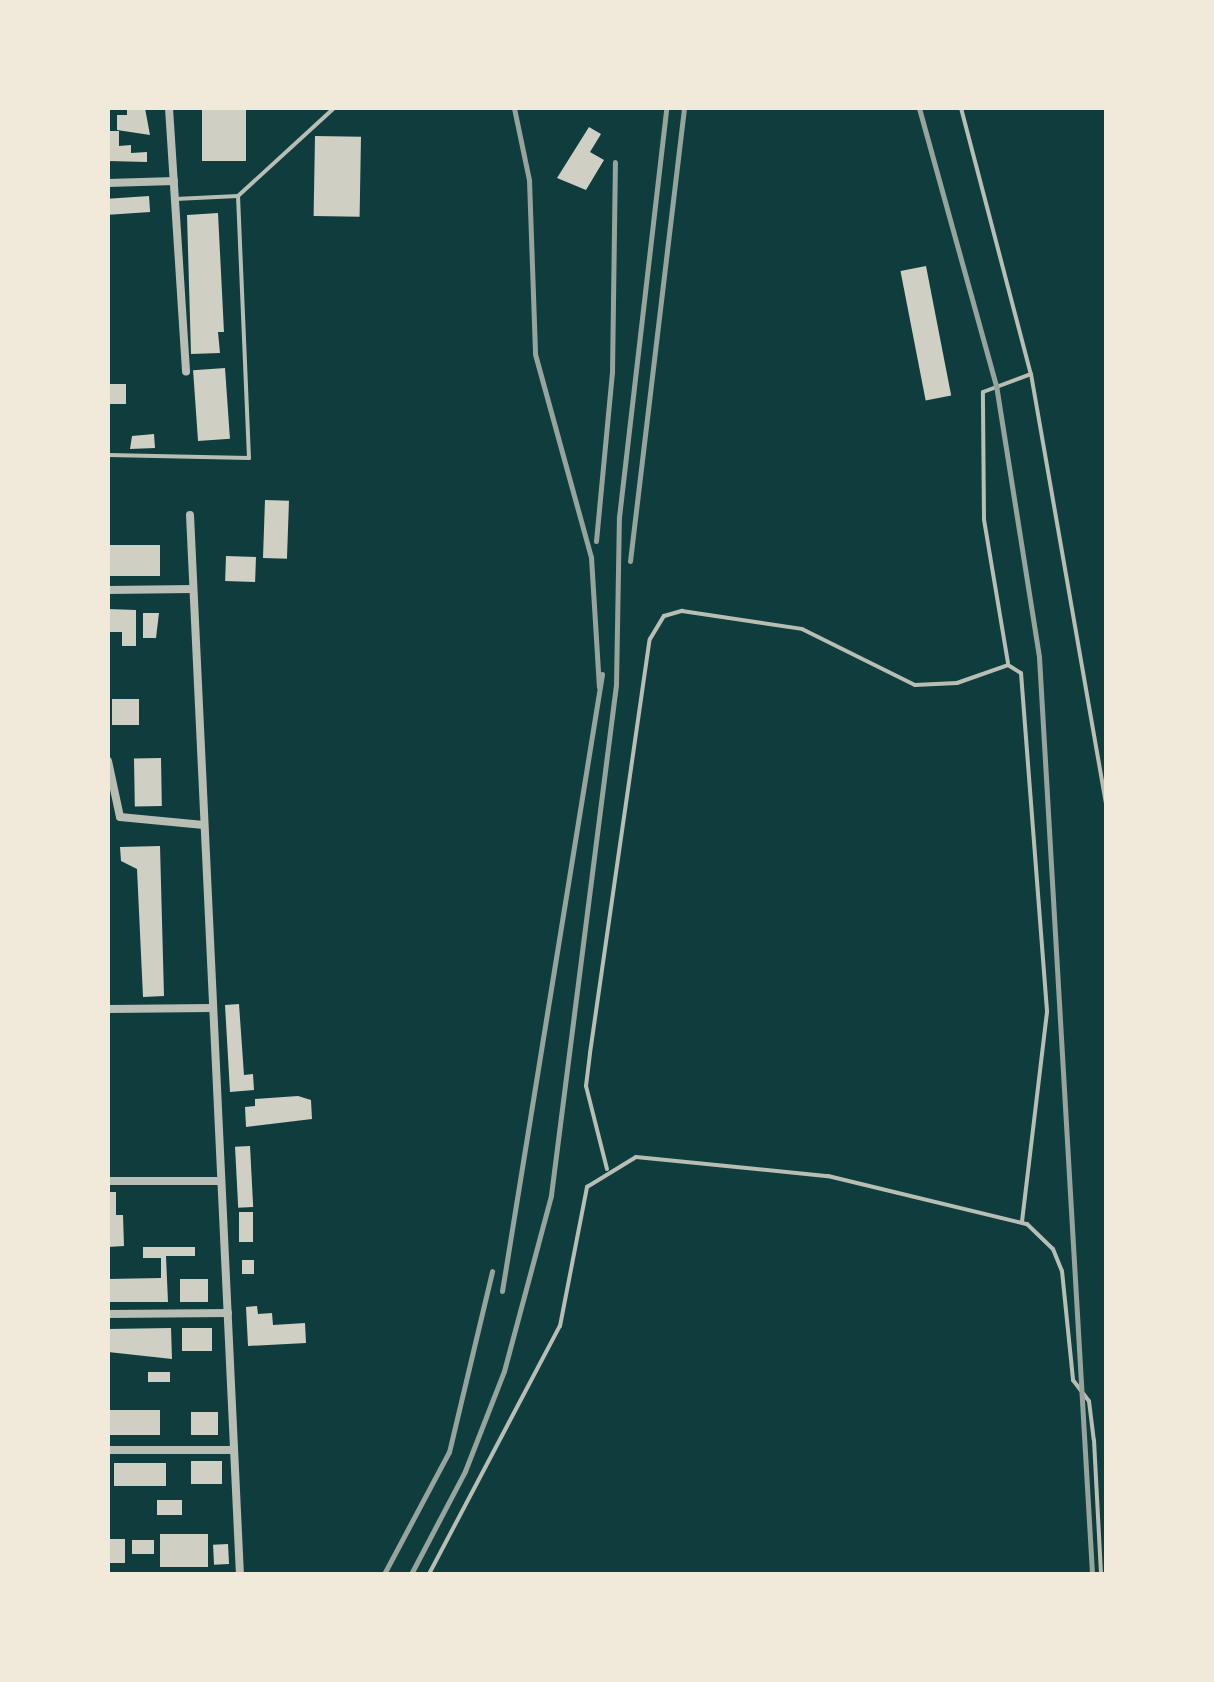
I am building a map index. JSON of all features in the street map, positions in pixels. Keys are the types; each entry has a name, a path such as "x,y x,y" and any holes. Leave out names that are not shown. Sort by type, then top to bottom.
{"street":[{"path":"169,108 186,371"},
{"path":"108,183 174,181"},
{"path":"190,515 240,1574"},
{"path":"108,590 193,589"},
{"path":"108,760 120,817 132,823 204,826"},
{"path":"108,1008 213,1008"},
{"path":"108,1181 221,1181"},
{"path":"108,1314 228,1313"},
{"path":"108,1450 234,1450"}],"lane":[{"path":"175,199 238,196 334,108"},
{"path":"961,108 996,260 1031,374 1106,804"},
{"path":"108,455 248,458 238,196"},
{"path":"1022,1222 1047,1012 1021,673 1008,665 984,519 983,392 1031,374"},
{"path":"607,1169 586,1086 650,639 664,616 682,612 802,629 915,685 958,683 1008,665"},
{"path":"429,1574 560,1326 587,1187 607,1169 636,1157 828,1176 1022,1222 1053,1249 1062,1271 1073,1380 1088,1402 1094,1440 1101,1574"}],"building":[{"path":"127,108 145,108 150,135 117,130 117,115 127,115"},
{"path":"202,108 246,108 246,161 202,161"},
{"path":"589,127 601,134 590,152 604,160 586,190 557,178"},
{"path":"108,131 119,131 119,146 131,145 131,153 147,152 147,162 108,161"},
{"path":"315,136 361,137 360,217 314,216"},
{"path":"149,196 150,212 109,215 108,199"},
{"path":"218,213 224,332 218,332 220,353 191,354 187,215"},
{"path":"926,266 951,396 926,401 900,271"},
{"path":"225,368 230,439 198,441 193,370"},
{"path":"108,384 126,384 126,404 108,404"},
{"path":"154,434 155,448 130,449 132,436"},
{"path":"265,500 289,501 287,559 263,558"},
{"path":"108,545 160,545 160,576 108,576"},
{"path":"226,556 256,557 255,582 225,581"},
{"path":"108,609 136,610 136,646 122,646 122,632 108,632"},
{"path":"143,613 159,613 156,638 143,638"},
{"path":"112,699 139,699 139,725 112,725"},
{"path":"134,758 161,758 162,806 135,806"},
{"path":"160,846 164,996 143,997 137,869 121,861 120,847"},
{"path":"239,1004 244,1075 253,1074 254,1090 230,1092 225,1005"},
{"path":"298,1096 311,1100 312,1119 246,1127 245,1107 255,1106 255,1099"},
{"path":"250,1146 253,1207 238,1208 235,1147"},
{"path":"108,1192 116,1192 116,1215 123,1215 124,1246 108,1247"},
{"path":"239,1212 253,1212 253,1242 239,1242"},
{"path":"143,1247 195,1247 195,1256 166,1256 168,1302 108,1302 108,1279 161,1278 161,1258 143,1258"},
{"path":"242,1260 254,1260 254,1274 242,1274"},
{"path":"180,1279 208,1279 208,1302 180,1302"},
{"path":"257,1306 258,1314 272,1313 273,1325 305,1323 306,1343 248,1346 246,1307"},
{"path":"171,1328 172,1359 108,1352 108,1329"},
{"path":"182,1328 212,1328 212,1351 182,1351"},
{"path":"148,1372 170,1372 170,1382 148,1382"},
{"path":"108,1410 160,1410 160,1435 108,1435"},
{"path":"191,1412 218,1412 218,1435 191,1435"},
{"path":"191,1461 222,1461 222,1484 191,1484"},
{"path":"114,1463 166,1463 166,1486 114,1486"},
{"path":"157,1500 182,1500 182,1515 157,1515"},
{"path":"160,1534 208,1534 208,1567 160,1567"},
{"path":"108,1539 125,1539 125,1563 108,1563"},
{"path":"132,1540 154,1540 154,1554 132,1554"},
{"path":"228,1544 229,1564 214,1565 213,1545"}],"railway":[{"path":"514,108 529,180 535,354 591,557 599,687"},
{"path":"411,1574 465,1471 504,1371 551,1195 616,685 619,517 666,108"},
{"path":"630,561 684,108"},
{"path":"919,108 996,385 1039,657 1092,1574"},
{"path":"596,541 612,373 615,162"},
{"path":"502,1291 602,674"},
{"path":"384,1574 449,1452 492,1271"}]}
